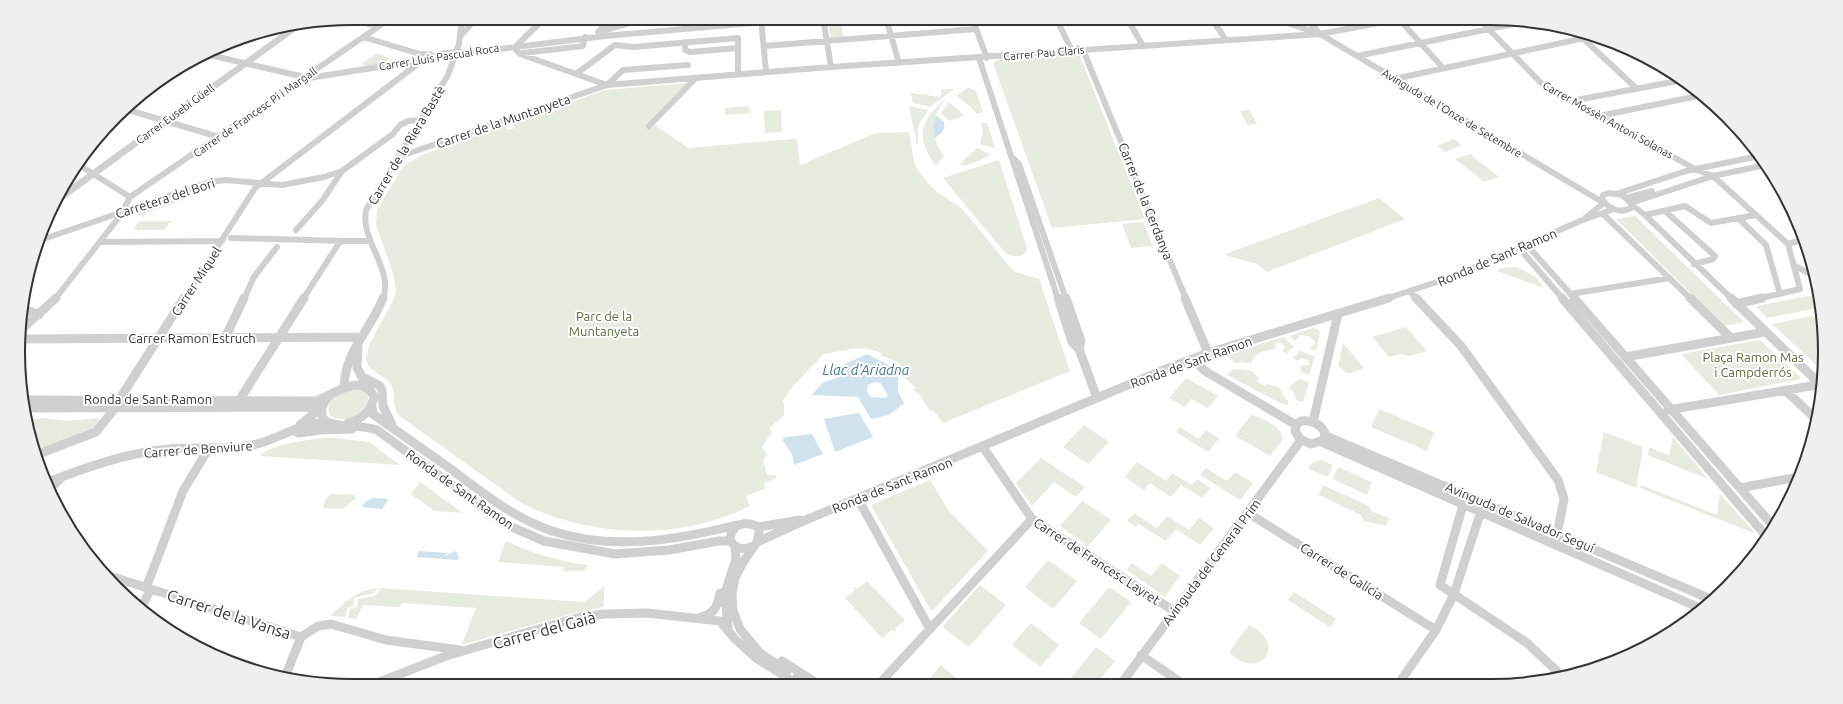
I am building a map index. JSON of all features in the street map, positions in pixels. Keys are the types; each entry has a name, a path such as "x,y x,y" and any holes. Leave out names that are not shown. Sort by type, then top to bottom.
{"street":[{"path":"374,25 379,26"},
{"name":"Carrer de la Riera Bastè","path":"344,383 349,356 360,340 385,293 383,277 369,241 364,220 366,210 448,75 456,53 461,25"},
{"name":"Carrer de la Riera Bastè","path":"460,35 464,25"},
{"path":"460,35 470,25"},
{"path":"537,25 516,45 516,50 520,54 607,85 618,73 623,70 688,65"},
{"path":"597,34 606,25"},
{"name":"Carrer Lluís Pascual Roca","path":"305,77 442,54 585,37 626,25"},
{"path":"597,34 703,25"},
{"path":"762,25 767,72"},
{"path":"824,25 831,67"},
{"path":"888,25 899,63"},
{"path":"975,25 987,58"},
{"path":"1060,25 1072,50"},
{"path":"1131,25 1143,46"},
{"path":"1216,25 1226,40"},
{"path":"1293,25 1320,34"},
{"path":"1312,25 1320,34"},
{"name":"Carrer Pau Claris","path":"607,85 831,67 987,58 1072,50 1320,34 1366,25"},
{"path":"1407,25 1443,68"},
{"name":"Carrer Mossèn Antoni Solanas","path":"1485,25 1541,83 1695,169 1713,176"},
{"name":"Carrer de Francesc Pi i Margall","path":"130,197 379,26"},
{"path":"1357,56 1505,26"},
{"path":"764,46 976,29"},
{"name":"Carrer Eusebi Güell","path":"66,193 290,31"},
{"name":"Carrer Lluís Pascual Roca","path":"574,38 597,34"},
{"name":"Avinguda de l'Onze de Setembre","path":"1320,34 1604,203"},
{"path":"363,37 421,58"},
{"path":"520,54 580,47 585,45 585,37"},
{"path":"576,74 615,45 633,46 738,38 738,74"},
{"path":"1394,79 1582,38 1636,88"},
{"path":"685,42 685,50 690,52 738,48"},
{"name":"Carrer de la Cerdanya","path":"1083,50 1208,353"},
{"path":"213,56 305,77"},
{"name":"Carrer Miquel","path":"41,453 96,432 100,429 260,183 421,58"},
{"path":"979,58 1072,342 1079,349 1097,398"},
{"path":"580,94 587,88 589,83 587,78"},
{"path":"649,126 696,78"},
{"path":"1571,101 1675,81"},
{"name":"Carrer de la Muntanyeta","path":"398,157 607,85"},
{"path":"1599,116 1695,97"},
{"path":"130,112 219,137"},
{"path":"296,230 322,201 342,171 393,134 400,125 408,121 421,120"},
{"name":"Ronda de Sant Ramon","path":"1603,195 1609,193 1616,194 1695,169 1753,157"},
{"name":"Ronda de Sant Ramon","path":"329,423 370,426 382,433 430,470 507,525 531,536 559,545 615,554 669,550 719,541 734,548 743,550 808,519 1208,353 1410,292 1455,276 1524,247 1580,221 1603,214 1674,187 1713,176 1760,166"},
{"path":"27,325 51,304 124,210 130,197 82,167"},
{"name":"Carretera del Bori","path":"45,238 124,210 215,181 226,180 287,184 324,177 342,171"},
{"path":"1713,176 1788,244 1800,289 1736,304"},
{"name":"Ronda de Sant Ramon","path":"1633,188 1655,190 1674,187"},
{"name":"Ronda de Sant Ramon","path":"1629,204 1655,190"},
{"name":"Avinguda de l'Onze de Setembre","path":"1584,192 1603,195"},
{"name":"Ronda de Sant Ramon","path":"1616,194 1629,204"},
{"path":"1603,195 1602,200 1604,203 1614,210"},
{"name":"Ronda de Sant Ramon","path":"1580,221 1604,203"},
{"path":"1629,204 1645,215 1694,264 1816,380"},
{"path":"1629,204 1637,215 1682,252"},
{"path":"1645,215 1685,206 1711,223 1756,216"},
{"path":"1665,211 1715,256 1694,264"},
{"path":"1603,214 1731,338"},
{"path":"1738,218 1766,245 1780,294"},
{"path":"231,238 369,241"},
{"path":"240,399 339,243 344,240"},
{"path":"100,242 222,241"},
{"path":"1788,244 1799,241"},
{"path":"225,338 254,277 277,247"},
{"path":"1524,247 1549,270 1770,522"},
{"path":"1524,247 1540,272 1594,337 1764,533"},
{"path":"1794,265 1808,273"},
{"path":"1540,272 1549,270"},
{"path":"1570,294 1670,278"},
{"path":"1410,292 1461,346 1558,480 1564,499 1556,545"},
{"path":"28,310 39,314"},
{"path":"1313,422 1338,314"},
{"path":"1626,357 1765,332"},
{"path":"1594,337 1607,335"},
{"name":"Carrer Ramon Estruch","path":"26,339 279,338 360,340"},
{"name":"Carrer de la Riera Bastè","path":"360,340 357,368 369,388"},
{"path":"1193,359 1204,371 1296,425"},
{"name":"Ronda de Sant Ramon","path":"361,376 380,386 382,390 383,406 387,419 394,429"},
{"name":"Ronda de Sant Ramon","path":"295,403 324,393 344,383 369,388"},
{"name":"Ronda de Sant Ramon","path":"30,408 240,399 295,403 321,407 330,395 344,383"},
{"path":"1657,409 1672,410 1816,386"},
{"path":"343,425 360,418 372,407 374,396 369,388"},
{"path":"1786,390 1812,415"},
{"name":"Ronda de Sant Ramon","path":"29,400 117,404 295,403 316,401 330,395"},
{"path":"294,429 302,419 302,414 295,403"},
{"path":"321,407 322,417 329,423"},
{"name":"Carrer de Benviure","path":"282,436 294,429 321,407"},
{"name":"Ronda de Sant Ramon","path":"372,407 373,414 509,512 549,530 585,538 630,543 674,540 746,522 758,527 808,519"},
{"path":"1301,421 1313,422 1323,429 1323,439 1316,444 1309,444 1301,440 1296,434 1296,425 1301,421"},
{"name":"Carrer de Benviure","path":"51,480 96,464 137,454 183,447 244,447 282,436 312,423 329,423"},
{"name":"Ronda de Sant Ramon","path":"282,436 321,430 363,429 382,433"},
{"name":"Avinguda de Salvador Seguí","path":"1323,439 1484,502 1708,597"},
{"name":"Avinguda de Salvador Seguí","path":"1323,439 1463,505 1696,606"},
{"name":"Avinguda del General Prim","path":"1124,679 1301,440"},
{"name":"Carrer de Francesc Layret","path":"983,447 1032,519 1174,611"},
{"path":"143,603 183,491 209,448"},
{"path":"54,485 62,476"},
{"path":"1740,488 1793,478"},
{"path":"858,498 930,629"},
{"path":"1402,679 1436,630 1454,594 1484,502"},
{"path":"1463,505 1440,585 1527,643 1558,672"},
{"name":"Carrer de Galícia","path":"1248,513 1436,630"},
{"path":"884,679 1032,519"},
{"path":"737,525 731,531 734,548 726,592 726,627 735,639 756,658 793,679"},
{"path":"758,527 760,534 756,544 739,568 735,580 732,597 733,609 738,626 744,635 754,644 810,679"},
{"path":"692,618 704,616 716,608 719,603 723,580 734,548"},
{"name":"Carrer de la Vansa","path":"116,578 301,637 318,626 331,624 386,640 464,651"},
{"name":"Carrer del Gaià","path":"388,679 464,651 580,618 599,615 647,613 717,620 726,627"},
{"path":"287,673 301,637"},
{"path":"754,644 762,656 800,679"},
{"path":"1141,655 1176,679"},
{"path":"394,679 399,675"}],"green space":[{"path":"828,25 841,25 844,38 831,39"},
{"path":"377,53 396,61 391,62 391,59 387,60 386,63 367,66 361,64"},
{"path":"1079,54 1145,219 1052,228 993,63 997,60"},
{"name":"Parc de la Muntanyeta","path":"688,83 655,123 655,125 688,148 793,139 797,140 800,165 876,133 909,132 915,166 928,183 937,192 960,207 1013,271 1039,279 1070,371 943,423 933,410 930,411 919,394 913,390 916,388 905,378 898,362 880,355 882,353 866,348 824,354 792,387 782,402 784,403 784,416 769,428 772,432 762,447 767,455 763,460 767,475 775,475 777,478 764,483 766,488 746,496 750,506 723,517 694,525 665,530 635,531 605,529 548,515 521,503 401,417 394,405 394,394 391,385 385,378 370,367 366,358 370,343 394,299 396,290 393,273 376,225 377,210 405,165 422,155 505,125 508,130 515,128 512,123 605,90"},
{"path":"968,87 976,91 983,112 977,114 970,106 957,96"},
{"path":"942,89 954,89 930,107 913,103 911,93 940,97"},
{"path":"948,97 942,104 935,118 935,140 944,155 936,166 925,145 923,128 931,113"},
{"path":"949,102 964,116 949,121 941,113"},
{"path":"749,106 750,113 725,115 725,108"},
{"path":"909,106 928,110 918,126 918,144 917,144"},
{"path":"781,110 782,132 765,133 764,111"},
{"path":"1249,110 1257,124 1247,125 1240,111"},
{"path":"981,123 987,123 995,148 980,144 983,131"},
{"path":"1454,139 1462,145 1445,152 1437,146"},
{"path":"977,148 990,154 981,160 963,166 960,163"},
{"path":"1470,154 1499,177 1484,182 1455,159"},
{"path":"999,160 1027,248 1026,252 1022,256 1012,256 1006,254 943,178"},
{"path":"186,196 187,197 185,199 146,213 143,218 142,215 132,215"},
{"path":"1379,198 1405,219 1267,272 1257,264 1225,254"},
{"path":"1635,216 1744,322 1724,326 1616,219"},
{"path":"143,221 171,221 164,230 136,230 134,228 138,223"},
{"path":"1143,222 1153,246 1131,248 1122,224"},
{"path":"1517,267 1536,277 1544,288 1497,271 1501,268"},
{"path":"1813,295 1815,308 1767,318 1756,306"},
{"path":"1816,315 1817,366 1772,324"},
{"path":"1406,327 1427,351 1410,356 1400,354 1389,357 1372,337"},
{"path":"1313,328 1318,329 1320,332 1316,351 1309,349 1315,344 1315,341 1309,336 1300,335 1295,341 1290,336"},
{"path":"1284,337 1294,347 1289,350 1288,354 1282,351 1285,346 1279,342 1275,344 1275,349 1263,351 1254,357 1251,364 1244,362 1235,363 1227,355 1239,350"},
{"name":"Plaça Ramon Mas i Campderrós","path":"1760,340 1800,377 1800,379 1719,395 1681,354"},
{"path":"1343,343 1364,368 1348,374 1338,366"},
{"path":"1299,351 1315,356 1309,375 1301,372 1300,367 1309,365 1308,360 1302,358 1297,361 1293,357 1297,355"},
{"path":"1234,369 1252,371 1259,379 1257,381 1265,386 1267,384 1279,387 1283,396 1288,401 1288,405 1280,403 1227,375"},
{"path":"1186,378 1218,396 1208,408 1191,399 1185,407 1169,398"},
{"path":"1299,379 1309,382 1303,402 1296,400 1295,394 1289,387"},
{"path":"357,389 365,392 368,398 367,404 362,410 347,419 338,419 330,415 329,404 336,396 346,391"},
{"path":"1379,409 1434,432 1427,451 1371,427"},
{"path":"1252,414 1271,424 1282,434 1283,439 1270,456 1235,436"},
{"path":"45,418 66,421 100,418 93,429 40,450 32,419"},
{"path":"1084,425 1109,442 1088,464 1063,447"},
{"path":"1180,427 1199,439 1206,430 1219,438 1208,452 1176,432"},
{"path":"1604,432 1643,447 1636,488 1596,472"},
{"path":"1673,437 1708,479 1648,455 1649,447 1669,455"},
{"path":"323,438 369,442 400,465 260,456 272,448 299,441"},
{"path":"1041,458 1085,487 1076,497 1054,482 1032,506 1016,483"},
{"path":"1321,460 1333,465 1328,477 1308,469 1313,462"},
{"path":"1137,462 1166,481 1172,473 1192,485 1197,479 1211,488 1202,498 1181,485 1171,497 1150,483 1144,490 1125,477"},
{"path":"1338,467 1372,482 1367,495 1333,479"},
{"path":"1206,468 1227,481 1235,472 1253,483 1240,500 1200,475"},
{"path":"930,480 949,511 988,551 933,610 930,609 871,505"},
{"path":"420,482 463,513 435,511 411,494"},
{"path":"1323,485 1369,506 1371,511 1389,518 1386,526 1364,521 1361,515 1319,495"},
{"path":"1641,485 1717,515 1720,494 1756,534 1640,488"},
{"path":"331,494 354,495 356,498 342,509 324,508 323,505 328,496"},
{"path":"1082,501 1111,520 1088,546 1060,526"},
{"path":"1134,513 1157,528 1167,516 1189,530 1199,518 1214,528 1200,545 1176,529 1166,541 1139,524 1136,527 1127,521"},
{"path":"506,541 526,550 546,556 588,565 584,571 563,571 564,567 498,562"},
{"path":"1048,560 1077,581 1053,609 1025,587"},
{"path":"1132,563 1151,576 1162,563 1180,576 1165,597 1127,570"},
{"path":"867,581 905,620 895,628 895,632 892,630 882,638 845,598 855,590 853,588 855,587 857,589"},
{"path":"980,585 1006,605 970,646 967,646 943,626"},
{"path":"604,587 604,607 574,613 462,644 476,608 402,603 400,607 363,605 356,619 348,618 350,609 357,607 358,599 375,596 381,588 584,602"},
{"path":"1109,587 1131,602 1101,639 1079,623"},
{"path":"378,588 374,593 354,598 353,606 347,608 346,617 330,616 357,594 370,589"},
{"path":"1294,592 1336,619 1330,627 1288,600"},
{"path":"1031,623 1059,645 1040,667 1012,645"},
{"path":"1249,625 1261,633 1267,642 1268,650 1266,657 1259,662 1251,664 1240,661 1229,652"},
{"path":"1096,647 1115,661 1100,679 1070,679"},
{"path":"941,665 958,679 929,679"}],"water":[{"path":"936,115 944,122 944,130 934,139 933,125"},
{"name":"Llac d'Ariadna","path":"867,354 895,368 898,373 898,392 904,403 889,415 871,419 858,397 812,395 822,383 848,374 845,364","holes":["880,382 888,396 885,398 871,397 867,392 868,385"]},
{"path":"859,413 873,437 835,452 824,419"},
{"path":"812,434 823,454 794,465 792,454 782,440 786,437"},
{"path":"372,498 388,500 382,509 362,507 363,504"},
{"path":"419,551 448,553 443,557 456,551 459,558 457,560 417,557"}]}
